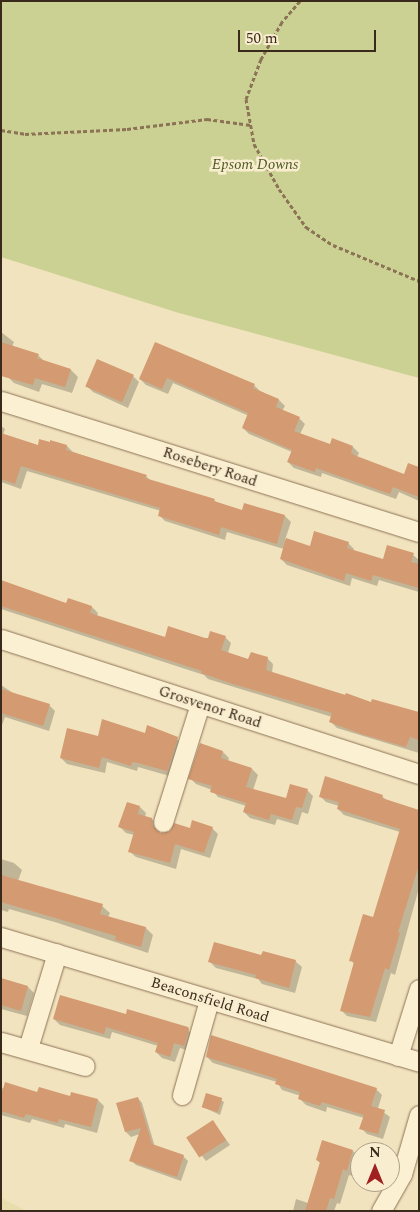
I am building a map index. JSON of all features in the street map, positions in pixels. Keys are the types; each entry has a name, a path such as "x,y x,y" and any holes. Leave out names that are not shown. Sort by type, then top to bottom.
{"street":[{"name":"Rosebery Road","path":"1,401 419,532"},
{"name":"Grosvenor Road","path":"1,639 419,774"},
{"path":"164,822 200,704"},
{"name":"Beaconsfield Road","path":"1,937 419,1062"},
{"path":"28,1048 57,954"},
{"path":"398,1056 419,989"},
{"path":"182,1095 209,1000"},
{"path":"1,1042 28,1048 85,1066"},
{"path":"381,1211 402,1174 419,1115"}],"path":[{"path":"300,1 282,22 262,59 246,99 254,144 279,189 306,227 333,245 419,281"},
{"path":"1,130 24,134 108,130 207,119 251,125"}],"shaded area":[{"path":"1,1198 27,1211 1,1211"}],"green space":[{"name":"Epsom Downs","path":"1,1 419,1 419,378 179,313 1,257"}],"building":[{"path":"1,342 39,354 37,358 71,369 65,387 35,378 33,385 1,376"},
{"path":"155,342 255,384 253,388 279,399 276,407 300,417 294,431 330,444 332,438 353,446 351,452 354,455 404,474 408,463 419,467 419,497 393,487 390,494 316,468 315,472 287,462 292,450 242,428 248,413 167,378 162,389 139,379"},
{"path":"97,359 134,375 122,402 85,387"},
{"path":"1,433 38,445 39,439 67,445 66,450 147,475 145,478 215,499 214,501 242,510 244,503 285,515 277,544 221,527 219,535 158,516 160,508 21,466 15,484 1,479"},
{"path":"314,531 349,542 347,548 383,559 387,545 414,553 411,562 419,564 419,588 373,575 371,581 346,573 344,581 280,559 286,538 310,546"},
{"path":"1,580 66,603 68,598 92,606 90,613 165,637 168,626 205,638 208,638 210,631 226,636 221,650 248,659 251,652 268,657 266,670 345,695 346,693 371,702 372,699 419,712 419,740 410,737 406,747 361,734 329,722 332,713 230,683 201,673 202,671 1,606"},
{"path":"1,689 50,704 43,726 1,713"},
{"path":"102,719 145,733 147,725 178,737 167,771 132,762 131,766 102,757 99,768 60,758 67,728 98,736"},
{"path":"200,743 223,751 221,758 252,768 246,787 286,798 290,784 308,789 302,808 296,807 292,820 271,814 269,820 243,812 246,803 210,792 212,786 188,779"},
{"path":"325,776 383,795 382,798 419,810 419,865 398,932 400,933 389,970 385,968 370,1017 340,1011 354,962 349,961 363,914 373,917 400,829 337,809 339,802 319,797"},
{"path":"127,802 140,806 138,814 152,818 152,825 160,833 170,831 174,823 190,828 192,820 213,827 204,853 175,844 170,863 128,852 134,832 118,827"},
{"path":"1,875 103,904 100,914 146,927 141,947 115,940 116,936 1,902"},
{"path":"214,942 261,955 263,951 296,960 289,988 255,978 256,975 208,962"},
{"path":"1,978 28,986 21,1011 1,1005"},
{"path":"60,995 126,1014 127,1009 188,1027 184,1046 174,1043 170,1057 155,1052 158,1043 106,1027 104,1034 53,1019"},
{"path":"211,1035 377,1088 371,1106 385,1110 378,1134 359,1129 364,1115 322,1102 320,1106 298,1099 300,1092 275,1084 277,1079 206,1057"},
{"path":"5,1082 37,1092 39,1087 70,1096 71,1092 98,1099 91,1127 59,1119 58,1123 26,1114 24,1118 1,1111 1,1096"},
{"path":"206,1093 222,1098 218,1112 202,1107"},
{"path":"138,1097 152,1144 184,1155 177,1177 129,1161 141,1128 125,1132 116,1103"},
{"path":"213,1120 226,1140 199,1158 186,1137"},
{"path":"322,1140 350,1149 350,1160 347,1171 343,1169 334,1199 330,1198 326,1211 305,1211 320,1162 316,1160"}]}
